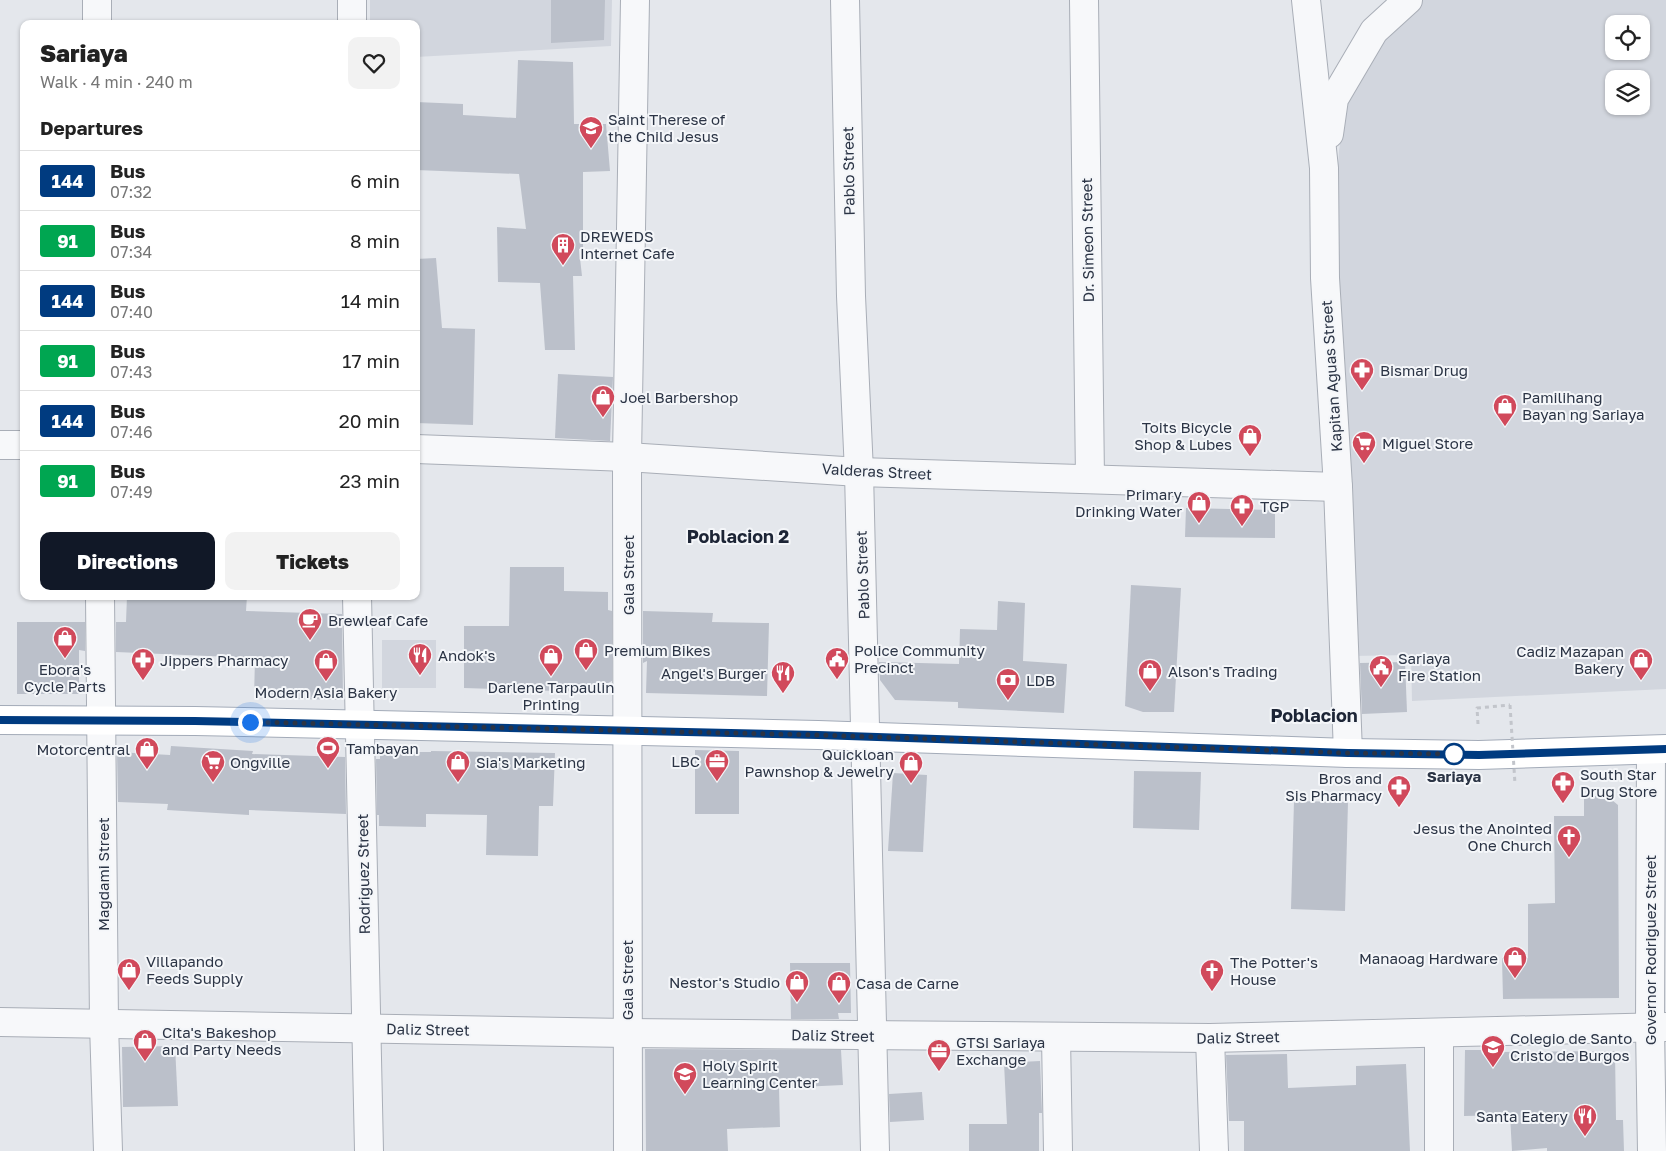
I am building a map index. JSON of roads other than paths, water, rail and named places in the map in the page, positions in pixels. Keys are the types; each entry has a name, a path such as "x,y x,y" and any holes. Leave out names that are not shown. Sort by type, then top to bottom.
{"main road":[{"path":"0,720 195,721 866,737 1348,753 1479,755 1658,749"}],"street":[{"path":"97,0 97,20"},
{"path":"352,0 352,20"},
{"name":"Gala Street","path":"628,1151 626,1033 627,457 635,0"},
{"name":"Pablo Street","path":"844,0 851,296 859,472 875,1151"},
{"name":"Dr. Simeon Street","path":"1084,0 1090,479"},
{"name":"Kapitan Aguas Street","path":"1306,0 1324,168 1324,278 1338,487 1348,753"},
{"path":"1324,168 1334,100 1374,31 1408,0"},
{"path":"0,445 20,445"},
{"name":"Valderas Street","path":"420,449 627,457 859,472 1338,487"},
{"name":"Magdami Street","path":"100,600 104,1024 108,1151"},
{"name":"Rodriguez Street","path":"357,600 369,1151"},
{"name":"Governor Rodriguez Street","path":"1652,1151 1658,1028 1658,749"},
{"name":"Daliz Street","path":"0,1022 626,1033 1210,1038 1658,1028"},
{"path":"1439,1033 1439,1151"},
{"path":"1056,1037 1058,1151"},
{"path":"1210,1038 1214,1151"}],"place":[{"name":"Saint Therese of the Child Jesus","path":"591,149"},
{"name":"DREWEDS Internet Cafe","path":"563,266"},
{"name":"Bismar Drug","path":"1362,391"},
{"name":"Joel Barbershop","path":"603,418"},
{"name":"Pamilihang Bayan ng Sariaya","path":"1505,427"},
{"name":"Toits Bicycle Shop & Lubes","path":"1250,457"},
{"name":"Miguel Store","path":"1364,464"},
{"name":"Primary Drinking Water","path":"1199,524"},
{"name":"TGP","path":"1242,527"},
{"name":"Brewleaf Cafe","path":"310,641"},
{"name":"Ebora's Cycle Parts","path":"65,659"},
{"name":"Premium Bikes","path":"586,671"},
{"name":"Andok's","path":"420,676"},
{"name":"Darlene Tarpaulin Printing","path":"551,677"},
{"name":"Police Community Precinct","path":"837,680"},
{"name":"Jippers Pharmacy","path":"143,681"},
{"name":"Cadiz Mazapan Bakery","path":"1641,681"},
{"name":"Modern Asia Bakery","path":"326,682"},
{"name":"Sariaya Fire Station","path":"1381,688"},
{"name":"Alson's Trading","path":"1150,692"},
{"name":"Angel's Burger","path":"783,694"},
{"name":"LDB","path":"1008,701"},
{"name":"Sariaya","path":"1454,754"},
{"name":"Tambayan","path":"328,769"},
{"name":"Motorcentral","path":"147,770"},
{"name":"LBC","path":"717,782"},
{"name":"Ongville","path":"213,783"},
{"name":"Sia's Marketing","path":"458,783"},
{"name":"Quickloan Pawnshop & Jewelry","path":"911,784"},
{"name":"South Star Drug Store","path":"1563,804"},
{"name":"Bros and Sis Pharmacy","path":"1399,808"},
{"name":"Jesus the Anointed One Church","path":"1569,858"},
{"name":"Manaoag Hardware","path":"1515,979"},
{"name":"Villapando Feeds Supply","path":"129,991"},
{"name":"The Potter's House","path":"1212,992"},
{"name":"Nestor's Studio","path":"797,1003"},
{"name":"Casa de Carne","path":"839,1004"},
{"name":"Cita's Bakeshop and Party Needs","path":"145,1062"},
{"name":"Colegio de Santo Cristo de Burgos","path":"1493,1068"},
{"name":"GTSi Sariaya Exchange","path":"939,1072"},
{"name":"Holy Spirit Learning Center","path":"685,1095"},
{"name":"Santa Eatery","path":"1585,1137"}],"district":[{"name":"Poblacion 2","path":"738,536"},
{"name":"Poblacion","path":"1314,715"}]}
